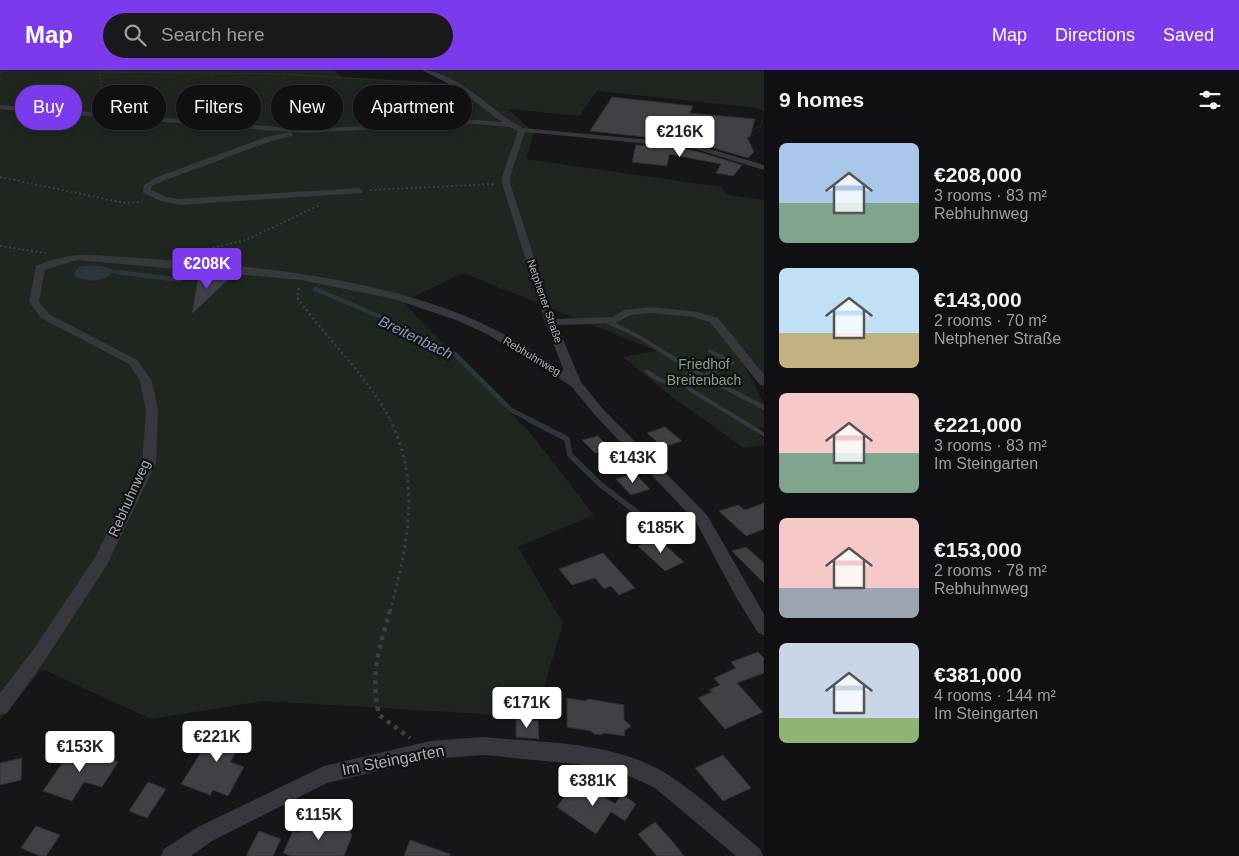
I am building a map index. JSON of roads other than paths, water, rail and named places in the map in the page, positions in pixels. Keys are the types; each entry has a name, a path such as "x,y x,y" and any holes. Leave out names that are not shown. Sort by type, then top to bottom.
{"street":[{"path":"425,70 464,90 510,125 522,130 693,146 764,168"},
{"path":"0,107 304,131 476,122 510,125"},
{"name":"Netphener Straße","path":"522,130 506,177 506,184 550,322 575,383 598,411 702,520 742,593 764,628"},
{"path":"304,131 269,139 204,162 160,179 148,185 146,191 164,200 180,202 359,190"},
{"name":"Rebhuhnweg","path":"0,707 39,655 101,561 149,463 152,410 146,381 133,362 45,316 34,302 40,268 51,263 78,257 266,272 337,282 403,298 460,318 514,343 575,383"},
{"path":"550,322 615,320 628,312 651,310 694,314 714,320 764,382"},
{"name":"Im Steingarten","path":"172,856 205,834 324,775 430,750 484,746 595,757 630,766 662,782 752,856"}],"lane":[{"path":"605,321 640,337 690,369 764,408"},
{"path":"704,376 732,363 710,351"},
{"path":"647,371 663,382 673,384 682,382 690,369"},
{"path":"682,382 691,390 764,435"}],"waterway":[{"name":"Breitenbach","path":"114,272 128,274"},
{"name":"Breitenbach","path":"118,272 180,280"},
{"name":"Breitenbach","path":"315,289 381,317 455,354 511,410 533,421"},
{"name":"Breitenbach","path":"530,420 567,439 570,455 601,485 663,532"}],"park label":[{"name":"Friedhof Breitenbach","path":"704,372"}]}
